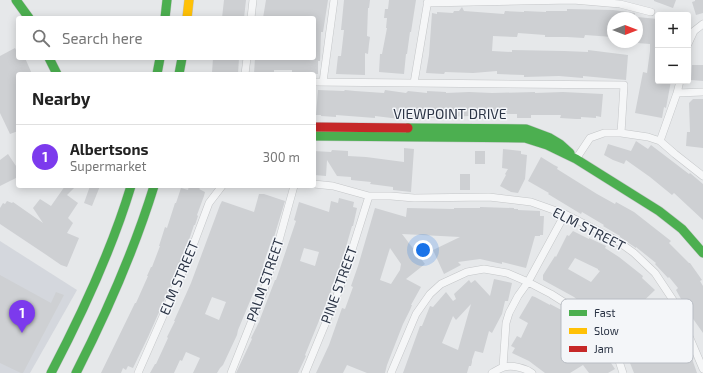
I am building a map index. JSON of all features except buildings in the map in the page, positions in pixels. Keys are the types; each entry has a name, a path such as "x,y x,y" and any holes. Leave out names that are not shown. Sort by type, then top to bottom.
{"street":[{"path":"16,0 28,16"},
{"path":"165,16 167,0"},
{"path":"187,16 189,0"},
{"path":"251,16 253,0"},
{"path":"323,82 334,0"},
{"path":"414,83 428,1 573,0 620,4 651,12"},
{"path":"691,38 694,31 703,24"},
{"path":"50,60 56,72"},
{"path":"157,72 160,60"},
{"path":"179,72 182,60"},
{"path":"245,72 247,60"},
{"path":"316,82 624,85 621,133"},
{"path":"660,141 679,84"},
{"path":"677,93 703,92"},
{"name":"VIEWPOINT DRIVE","path":"316,127 526,129 540,133 563,145 576,159"},
{"path":"576,159 590,138 604,133 621,133 648,137 660,141 703,176"},
{"name":"VIEWPOINT DRIVE","path":"316,136 525,138 547,145 576,159 659,211 682,229 703,253"},
{"name":"ELM STREET","path":"316,184 333,186 368,196 414,198 489,197 531,202 565,214 616,240 634,252 655,273 671,299"},
{"path":"51,373 100,272 126,204 130,188"},
{"path":"76,373 98,330 120,280 147,211 153,188"},
{"name":"ELM STREET","path":"138,373 188,259 209,203 220,188"},
{"name":"PALM STREET","path":"231,373 264,290 293,188"},
{"name":"PINE STREET","path":"305,373 340,288 368,196"},
{"path":"503,367 506,324 509,313 518,296 528,282 565,214"},
{"path":"391,373 416,314 430,294 441,284 467,272 484,269 508,273 561,300"},
{"name":"ELM STREET","path":"693,346 703,369"},
{"path":"620,363 623,373"},
{"path":"492,373 503,367 527,369 532,373"}],"shaded area":[{"path":"0,241 77,290 30,373 0,373"}],"traffic: fast":[{"path":"16,0 28,16"},
{"path":"165,16 167,0"},
{"path":"50,60 56,72"},
{"path":"157,72 160,60"},
{"path":"179,72 182,60"},
{"path":"408,128 526,129 550,138 570,153"},
{"path":"316,136 525,138 547,145 576,159 659,211 682,229 703,253"},
{"path":"51,373 96,281 115,234 130,188"},
{"path":"76,373 119,281 138,234 153,188"}],"traffic: slow":[{"path":"187,16 189,0"}],"traffic: jam":[{"path":"316,127 408,128"}],"place":[{"name":"Albertsons","path":"22,333"}]}
